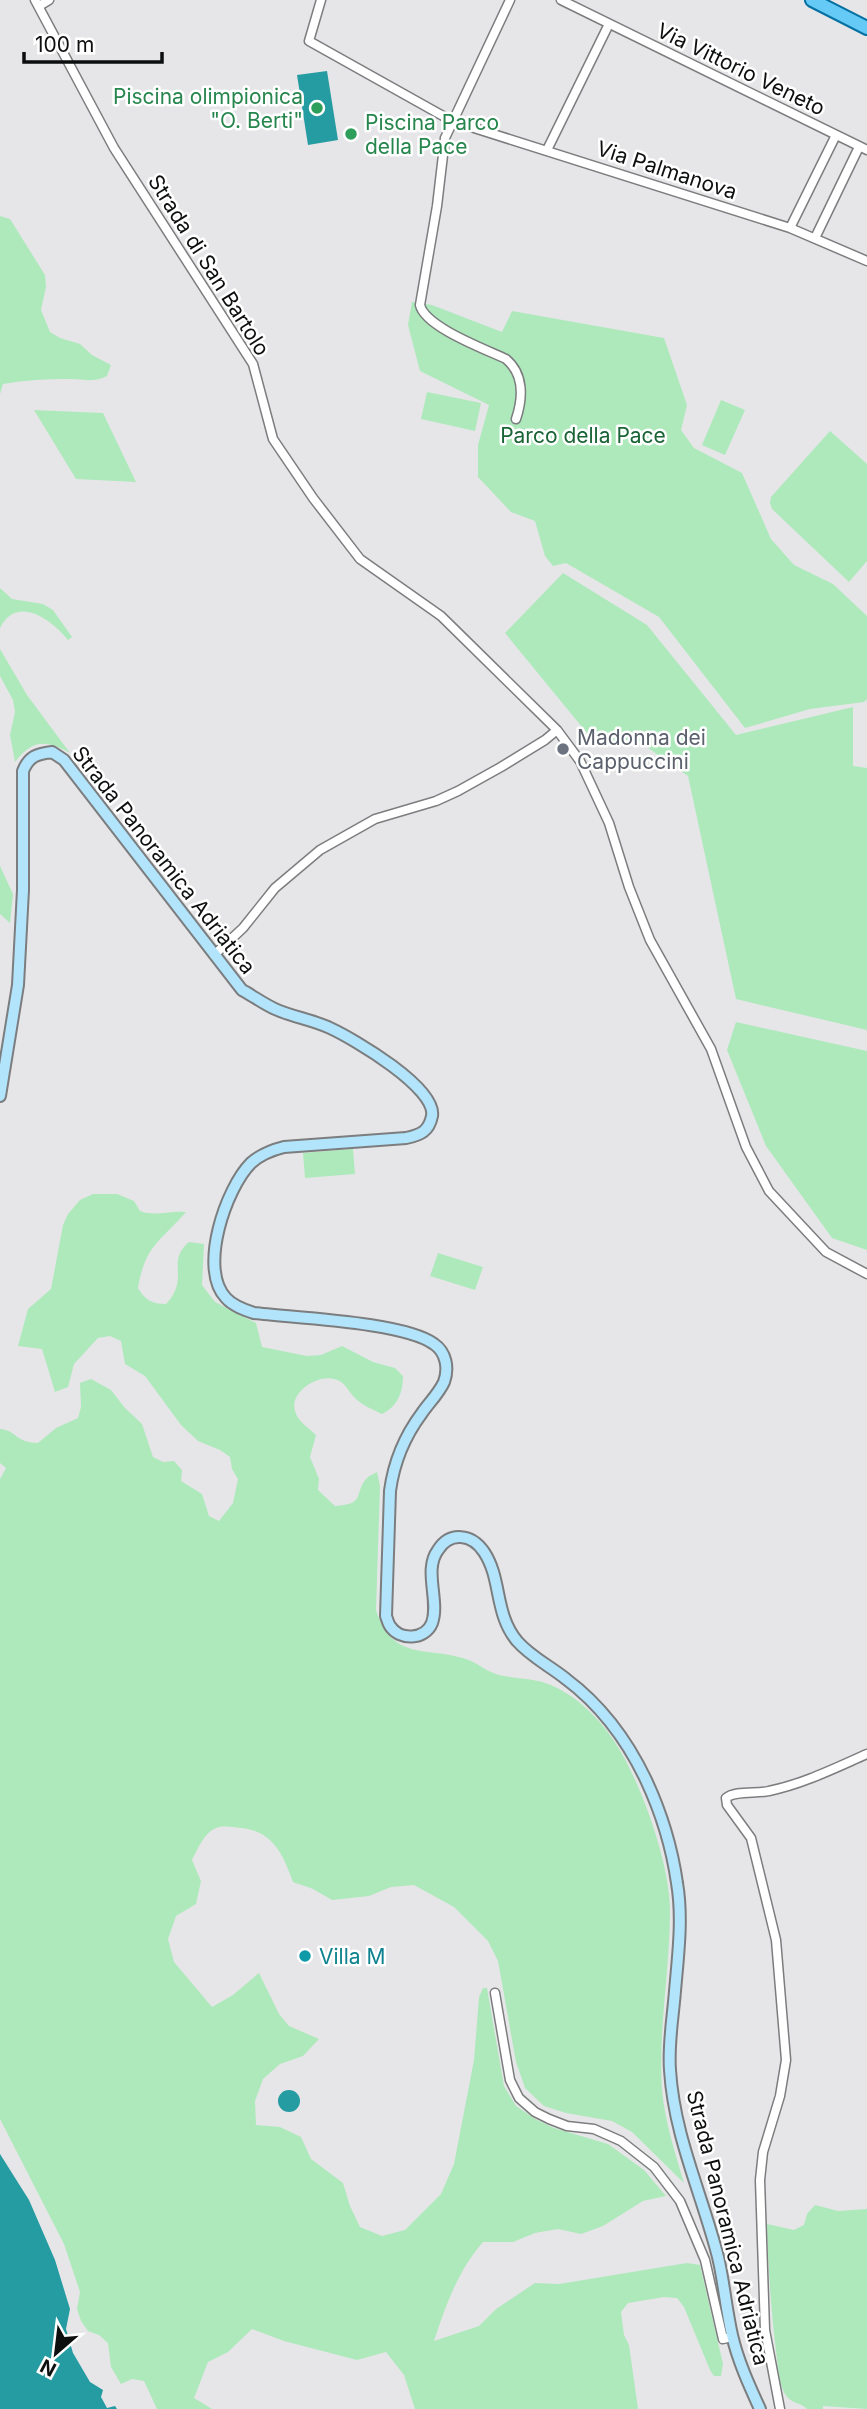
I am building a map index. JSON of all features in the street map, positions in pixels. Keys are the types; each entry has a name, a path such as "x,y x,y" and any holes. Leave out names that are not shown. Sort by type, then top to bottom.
{"main road":[{"path":"812,0 867,28"}],"street":[{"path":"37,3 49,0"},
{"name":"Via Palmanova","path":"321,0 309,41 452,121 790,228 867,261"},
{"path":"510,0 452,121 442,151 437,206 420,305 422,314 434,323 513,365 520,379 520,405 516,419"},
{"name":"Via Vittorio Veneto","path":"561,0 863,148"},
{"name":"Strada di San Bartolo","path":"37,3 114,148 253,364 273,439 313,498 360,559 440,616 557,730 580,761 609,823 629,887 650,940 711,1049 746,1147 769,1191 826,1252 867,1275"},
{"path":"547,150 609,24"},
{"path":"790,228 836,135"},
{"path":"815,238 863,148"},
{"path":"214,955 243,928 275,888 320,850 383,816 436,801 458,791 501,767 557,730"},
{"name":"Strada Panoramica Adriatica","path":"0,1096 18,985 23,890 23,771 26,763 36,754 52,752 64,760 242,990 274,1008 330,1028 377,1055 429,1097 433,1112 429,1127 421,1135 285,1147 268,1151 252,1163 237,1180 225,1204 214,1257 216,1276 224,1297 239,1308 254,1313 386,1328 419,1336 435,1344 444,1354 447,1370 443,1384 402,1443 393,1471 386,1616 391,1628 402,1636 416,1637 425,1633 432,1622 432,1569 436,1551 451,1538 467,1536 480,1546 487,1557 493,1571 501,1613 516,1640 535,1658 577,1687 606,1715 628,1743 647,1782 661,1818 678,1884 678,1938 670,2069 676,2118 718,2258 732,2337 760,2409"},
{"path":"780,2409 765,2330 760,2180 763,2152 780,2095 786,2060 776,1940 751,1838 727,1805 726,1798 730,1795 760,1793 787,1787 867,1754"},
{"path":"495,1993 510,2080 519,2098 535,2112 549,2119 567,2126 594,2129 621,2141 654,2167 680,2201 705,2260 723,2339 732,2337"}],"green space":[{"path":"0,216 10,219 45,275 46,287 41,310 50,332 80,344 92,355 111,365 107,376 93,380 44,380 3,384 0,394"},
{"name":"Parco della Pace","path":"412,302 432,305 502,332 512,311 664,338 687,405 681,430 694,448 742,473 771,539 794,565 833,584 867,616 867,699 864,702 810,709 745,728 659,617 566,563 553,566 545,556 535,521 511,512 478,477 478,445 489,405 420,371 408,325"},
{"path":"427,392 481,403 475,431 421,419"},
{"path":"721,400 745,410 725,455 702,445"},
{"path":"34,410 103,413 136,482 76,479"},
{"path":"830,431 867,464 867,561 849,582 772,509 770,503 771,497"},
{"path":"563,573 647,625 736,735 853,707 853,766 867,768 867,1030 736,999 688,776 637,740 596,744 505,633"},
{"path":"0,588 12,599 43,604 53,610 72,637 68,640 44,618 25,612 7,618 0,628"},
{"path":"0,649 27,695 70,753 54,746 40,744 28,749 15,762 10,735 15,712 13,700 0,676"},
{"path":"0,866 13,894 10,923 0,914"},
{"path":"736,1022 867,1051 867,1250 832,1238 766,1146 727,1050"},
{"path":"353,1149 355,1174 305,1178 303,1153"},
{"path":"93,1194 117,1194 134,1201 140,1211 146,1213 186,1212 155,1245 145,1262 138,1288 149,1300 166,1304 177,1286 182,1249 189,1242 204,1244 202,1285 215,1302 256,1323 262,1347 307,1356 321,1355 342,1346 373,1362 395,1368 403,1376 398,1399 392,1408 382,1414 360,1402 341,1382 327,1378 306,1386 296,1397 294,1404 299,1418 316,1435 310,1457 319,1479 318,1490 335,1506 352,1503 367,1478 377,1472 380,1486 376,1610 383,1627 401,1645 466,1659 499,1675 545,1683 583,1705 609,1733 630,1770 647,1808 666,1872 670,1910 662,2090 668,2126 684,2183 632,2132 612,2121 544,2106 525,2088 516,2062 498,1961 488,1941 454,1907 414,1885 391,1887 369,1896 332,1900 293,1882 281,1853 269,1839 252,1830 220,1827 207,1835 192,1860 201,1881 196,1904 176,1916 168,1939 174,1962 212,2007 233,1995 259,1973 279,2014 289,2026 319,2039 303,2056 280,2064 263,2079 255,2101 256,2125 280,2127 301,2137 311,2159 343,2183 360,2227 382,2236 405,2230 441,2194 454,2164 474,2060 479,1997 483,1988 487,1988 504,2086 516,2106 554,2128 608,2144 644,2170 666,2196 643,2201 603,2226 581,2234 558,2229 535,2233 513,2242 483,2242 466,2265 454,2288 434,2341 479,2326 496,2309 535,2283 559,2284 687,2263 700,2265 723,2364 721,2376 714,2376 710,2370 684,2307 677,2298 664,2297 628,2303 621,2312 624,2335 629,2345 638,2409 415,2409 404,2375 386,2352 357,2360 284,2341 252,2329 228,2352 208,2362 194,2398 212,2409 157,2409 144,2381 132,2379 121,2384 111,2367 108,2343 99,2335 88,2331 81,2321 77,2309 80,2292 64,2244 0,2119 0,1479 6,1468 0,1463 0,1429 25,1441 38,1443 56,1428 78,1418 81,1407 80,1383 91,1379 111,1390 142,1424 153,1457 163,1462 174,1461 182,1470 181,1481 202,1494 209,1516 219,1521 233,1503 238,1479 232,1469 230,1457 198,1441 181,1425 145,1376 125,1364 121,1341 110,1336 98,1338 74,1364 68,1387 55,1392 42,1349 18,1346 28,1309 51,1289 63,1225 68,1214 80,1200"},
{"path":"438,1253 483,1267 475,1290 430,1276"},
{"path":"815,2205 838,2211 867,2209 867,2409 823,2406 823,2409 807,2409 787,2397 781,2384 771,2304 767,2224 794,2230 804,2225 807,2214"}],"water":[{"name":"Piscina olimpionica \"O. Berti\"","path":"327,71 338,140 308,145 297,75"},
{"path":"289,2090 297,2093 300,2101 297,2109 289,2112 281,2109 278,2101 281,2093"},
{"path":"0,2154 29,2200 55,2260 70,2309 66,2329 73,2353 90,2382 103,2390 101,2397 107,2408 115,2406 117,2409 0,2409"}],"place":[{"name":"Piscina olimpionica \"O. Berti\"","path":"317,108"},
{"name":"Piscina Parco della Pace","path":"351,134"},
{"name":"Madonna dei Cappuccini","path":"563,749"},
{"name":"Villa M","path":"305,1956"}]}
